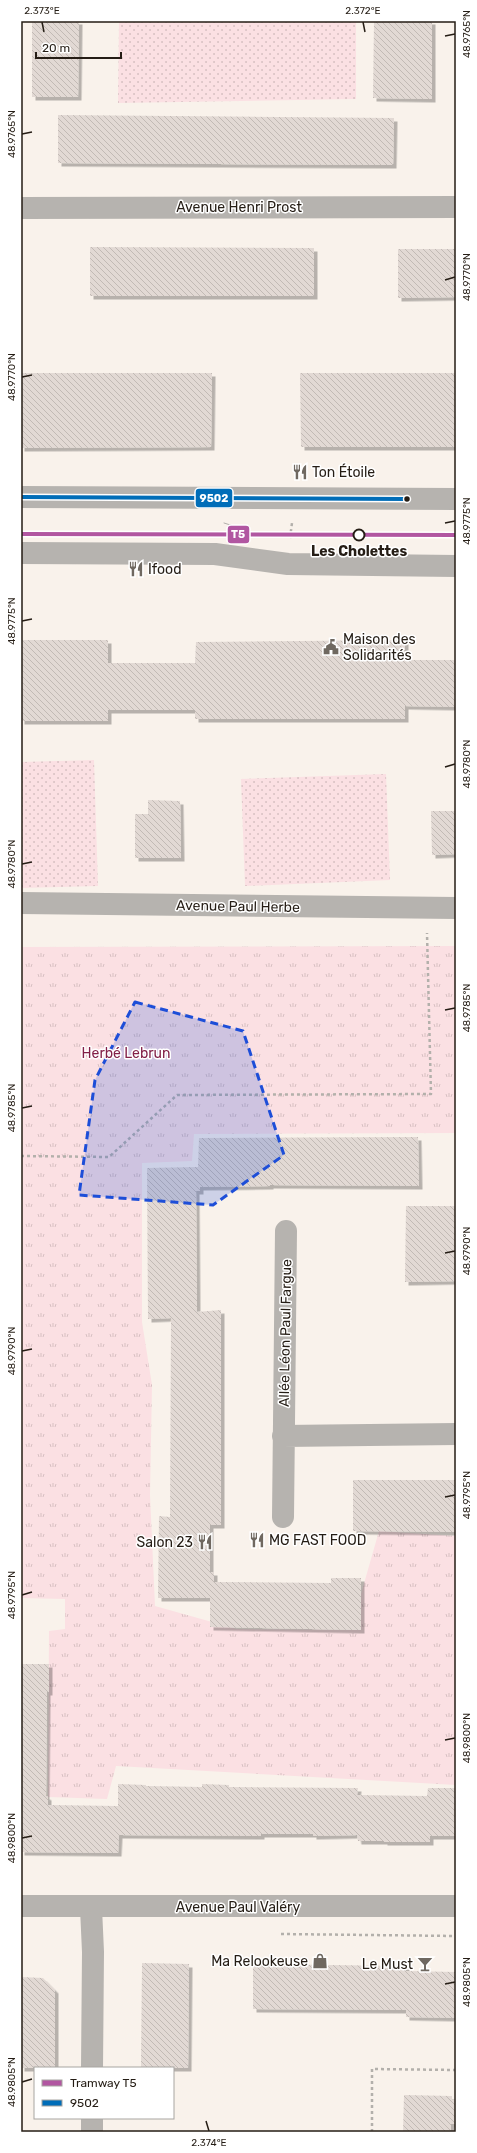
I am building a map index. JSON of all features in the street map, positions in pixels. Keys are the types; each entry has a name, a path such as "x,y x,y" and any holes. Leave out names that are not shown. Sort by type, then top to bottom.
{"street":[{"name":"Avenue Henri Prost","path":"21,208 456,207"},
{"path":"21,497 456,500"},
{"path":"21,553 215,554 288,564 456,566"},
{"name":"Avenue Paul Herbe","path":"21,903 456,908"},
{"name":"Allée Léon Paul Fargue","path":"283,1517 286,1231"},
{"path":"283,1436 456,1434"},
{"name":"Avenue Paul Valéry","path":"21,1906 91,1908 456,1906"},
{"path":"91,1908 93,1952 92,2067"},
{"path":"92,2119 92,2132"}],"path":[{"path":"288,564 292,498"},
{"path":"21,1156 109,1157 177,1095 431,1094 427,908"},
{"path":"372,2132 372,2069 456,2070"}],"highlighted area":[{"path":"135,1002 243,1031 284,1155 213,1205 79,1195 95,1080"}],"green space":[{"path":"119,21 356,21 356,99 118,103"},
{"path":"94,760 98,886 21,888 21,762"},
{"path":"386,774 390,880 245,886 241,779"},
{"name":"Herbé Lebrun","path":"456,946 456,1133 194,1134 192,1161 142,1163 142,1322 152,1385 150,1495 155,1606 237,1629 361,1630 361,1594 379,1531 456,1536 456,1785 116,1766 107,1799 48,1797 49,1631 65,1629 65,1599 21,1598 21,1308 23,1286 21,1285 21,947"}],"building":[{"path":"32,21 79,21 78,97 32,97"},
{"path":"374,21 432,21 432,99 373,98"},
{"path":"58,115 394,118 393,165 58,163"},
{"path":"90,247 314,248 314,296 90,296"},
{"path":"398,249 456,249 456,297 398,298"},
{"path":"21,373 212,373 211,447 21,448"},
{"path":"300,373 456,373 456,447 301,447"},
{"path":"21,640 108,640 108,663 195,663 196,642 405,640 405,660 456,660 456,707 405,706 405,719 195,719 195,710 108,710 108,721 21,721"},
{"path":"148,800 180,801 181,858 135,858 135,814 148,814"},
{"path":"431,811 456,811 456,854 432,855"},
{"path":"418,1137 419,1186 270,1185 200,1187 200,1191 196,1191 197,1312 221,1310 221,1525 210,1525 210,1572 214,1572 214,1582 331,1583 331,1578 361,1578 361,1630 210,1627 210,1598 158,1598 159,1516 170,1517 171,1318 148,1319 147,1168 198,1167 199,1138"},
{"path":"406,1206 456,1206 456,1281 405,1282"},
{"path":"353,1480 456,1480 456,1532 353,1531"},
{"path":"21,1664 49,1664 49,1692 47,1692 46,1796 48,1797 48,1805 118,1806 118,1784 202,1787 202,1784 229,1785 229,1787 358,1788 357,1795 427,1796 428,1788 456,1788 456,1836 430,1836 430,1842 384,1842 358,1841 357,1835 119,1835 118,1853 21,1852"},
{"path":"142,1963 189,1964 188,2068 141,2067"},
{"path":"253,1964 406,1966 406,1971 456,1972 456,2018 406,2017 406,2010 253,2009"},
{"path":"21,1977 43,1978 55,1990 55,2067 21,2068"},
{"path":"404,2095 452,2096 452,2100 456,2100 456,2124 451,2124 451,2132 403,2132"}],"tram line":[{"path":"224,523 262,535"},
{"name":"T5","path":"21,534 456,535"}],"transit line":[{"name":"9502","path":"21,497 407,499"}],"place":[{"name":"Ton Étoile","path":"300,472"},
{"name":"Les Cholettes","path":"359,535"},
{"name":"Ifood","path":"136,569"},
{"name":"Maison des Solidarités","path":"331,647"},
{"name":"MG FAST FOOD","path":"257,1540"},
{"name":"Salon 23","path":"205,1542"},
{"name":"Ma Relookeuse","path":"320,1961"},
{"name":"Le Must","path":"425,1964"}]}
